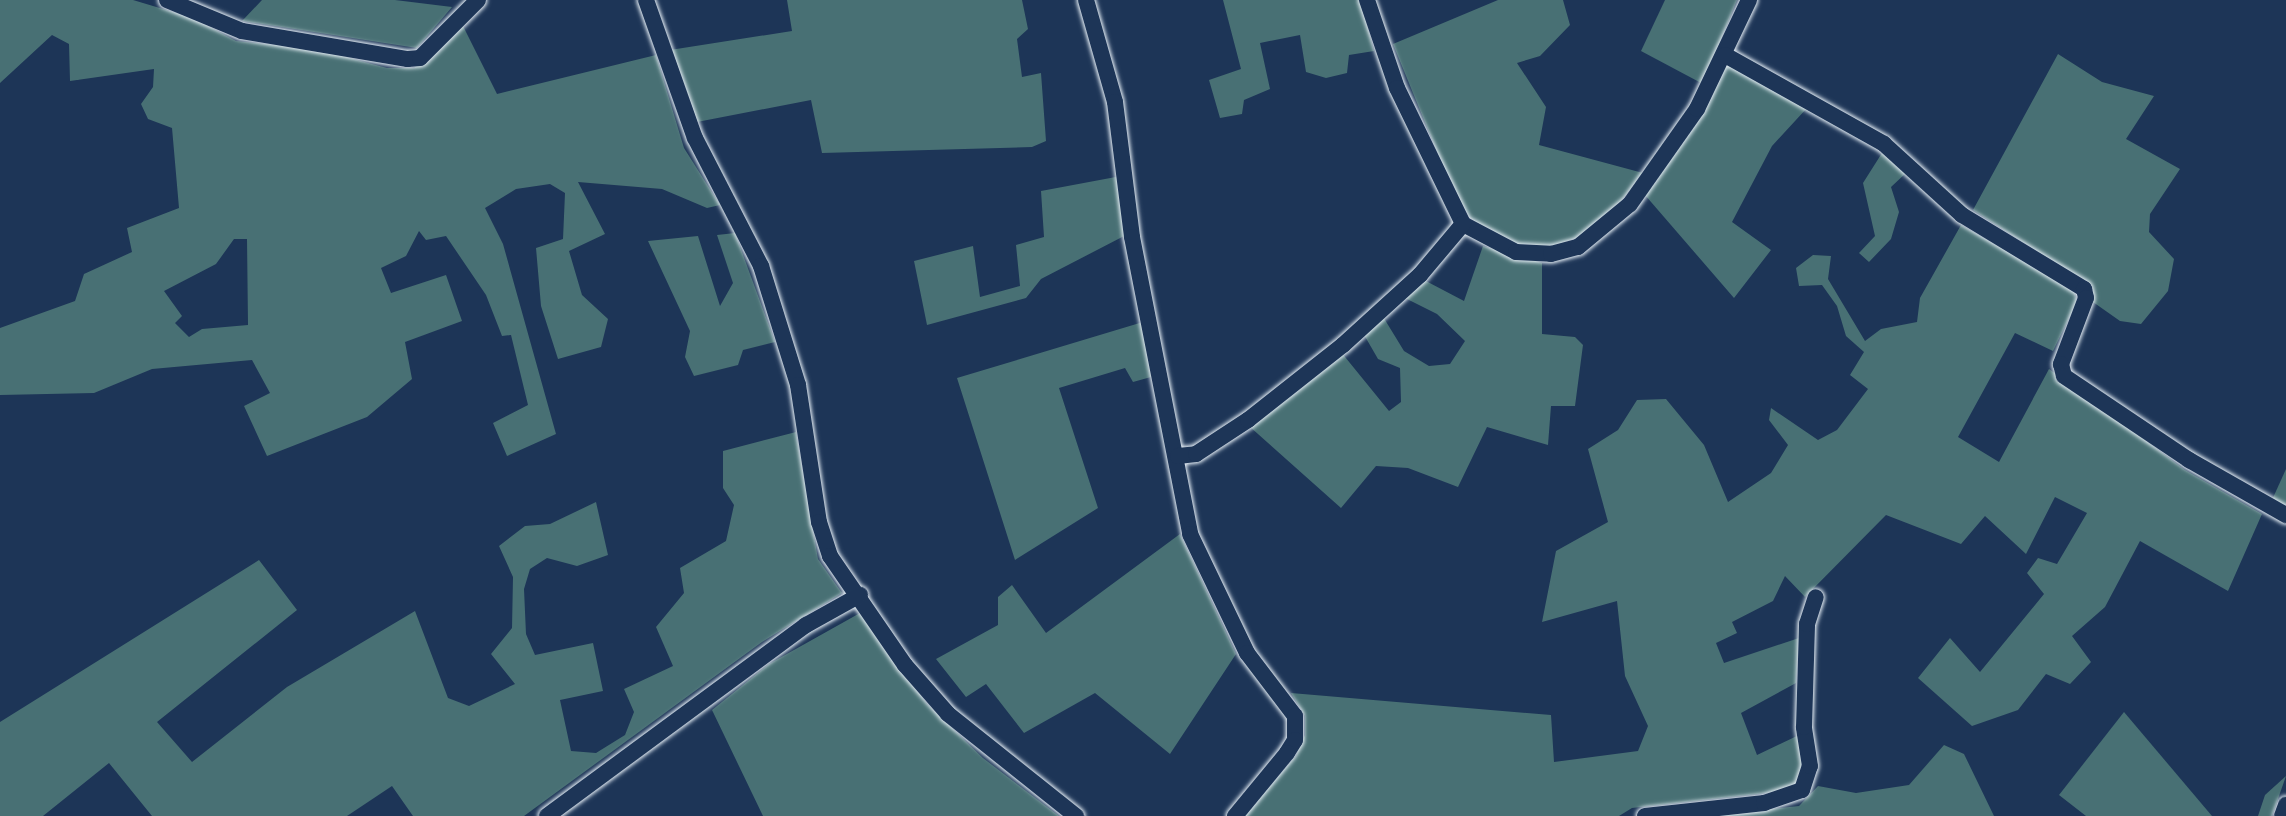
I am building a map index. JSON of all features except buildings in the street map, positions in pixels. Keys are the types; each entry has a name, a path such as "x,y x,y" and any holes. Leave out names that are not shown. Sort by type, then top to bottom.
{"street":[{"path":"167,0 242,31 408,59 420,58 478,0"},
{"path":"645,0 695,138 761,266 798,385 825,542 905,664 948,714 1076,816"},
{"path":"1086,0 1107,64 1132,237 1166,394 1165,420 1178,456 1180,501 1207,574 1247,653 1295,716 1295,740 1235,816"},
{"path":"1367,0 1401,97 1463,224 1516,252 1551,254 1578,247 1630,204 1662,163 1725,55 1749,0"},
{"path":"1725,55 1884,144 1962,215 2084,289 2086,298 2061,364 2064,376 2189,460 2286,514"},
{"path":"1178,456 1196,454 1248,420 1343,345 1420,275 1463,224"},
{"path":"547,816 806,625 860,595"},
{"path":"1644,816 1764,803 1802,790 1810,766 1804,727 1807,624 1816,597"},
{"path":"2282,816 2286,805"}],"green space":[{"path":"0,0 133,0 193,18 236,41 316,49 387,68 414,68 463,26 497,94 656,55 684,148 720,205 707,208 662,189 578,182 605,234 569,251 582,295 608,319 601,347 558,359 541,306 536,248 563,239 565,193 550,184 516,189 485,208 503,244 556,434 507,456 493,423 528,405 511,335 502,336 486,295 446,236 426,240 419,231 406,256 381,268 391,293 446,275 462,321 405,342 412,379 367,417 267,456 244,406 270,393 252,360 152,369 94,393 0,395 0,328 75,301 84,274 132,252 127,228 179,208 172,128 148,119 141,104 153,87 154,69 70,81 69,44 52,35 0,83","holes":["234,239 247,239 248,325 202,329 189,337 175,323 182,316 164,291 216,264"]},
{"path":"262,0 395,0 452,7 417,48 242,21"},
{"path":"787,0 1022,0 1028,29 1017,39 1022,77 1041,73 1046,141 1032,147 822,153 811,100 697,122 670,50 792,31"},
{"path":"1223,0 1360,0 1374,51 1349,55 1347,73 1326,78 1306,72 1300,35 1260,43 1270,89 1244,100 1242,114 1220,118 1209,80 1241,69"},
{"path":"1498,0 1563,0 1570,25 1540,56 1517,63 1546,107 1539,145 1643,173 1613,211 1579,237 1553,246 1522,246 1494,237 1470,218 1451,186 1393,44"},
{"path":"1665,0 1737,0 1703,84 1641,51"},
{"path":"2058,54 2102,82 2154,96 2126,139 2180,169 2150,214 2149,232 2174,259 2168,291 2141,324 2120,321 2093,302 2091,286 1973,210"},
{"path":"1726,62 1807,108 1772,146 1732,222 1771,250 1734,298 1645,195"},
{"path":"1882,153 1906,173 1891,187 1899,212 1891,239 1869,262 1859,253 1875,236 1863,183"},
{"path":"1121,176 1126,235 1041,279 1026,298 927,325 914,261 973,246 980,297 1020,286 1016,245 1044,237 1041,191"},
{"path":"1961,225 2074,290 2077,302 2053,351 2015,333 1958,437 1999,462 2049,369 2185,470 2262,514 2228,591 2140,541 2105,607 2072,636 2091,662 2070,684 2046,674 2018,710 1972,726 1918,678 1950,638 1980,672 2044,594 2027,573 2038,558 2057,564 2087,513 2055,497 2026,554 1985,516 1961,544 1886,515 1805,597 1785,576 1773,601 1732,622 1737,633 1716,643 1724,663 1799,638 1796,683 1741,713 1757,755 1799,735 1805,766 1794,790 1632,808 1619,816 1244,816 1296,756 1305,735 1305,716 1291,693 1551,715 1554,762 1638,751 1648,726 1625,676 1617,601 1542,622 1556,551 1608,522 1588,449 1618,430 1637,400 1666,399 1704,445 1728,502 1771,473 1788,445 1769,420 1771,408 1818,440 1837,430 1868,389 1850,375 1864,352 1846,336 1837,306 1822,285 1799,286 1796,268 1813,255 1831,256 1828,279 1865,341 1881,329 1917,322 1920,298"},
{"path":"735,233 775,342 743,350 738,365 694,376 685,357 690,331 648,241 698,236 720,306 733,283 717,235"},
{"path":"1483,246 1542,263 1542,334 1575,337 1583,345 1575,406 1551,406 1548,445 1487,427 1458,487 1408,468 1376,466 1341,508 1249,426 1341,352 1389,411 1401,402 1400,368 1378,359 1363,333 1382,315 1404,351 1429,366 1450,364 1465,341 1437,314 1405,298 1424,280 1464,301"},
{"path":"1143,322 1151,377 1133,382 1125,368 1059,388 1098,508 1015,560 957,378"},
{"path":"796,432 818,559 842,593 762,642 524,816 413,816 392,786 347,816 152,816 109,763 43,816 0,816 0,722 259,560 297,610 157,722 192,762 287,687 415,611 448,698 469,706 515,684 491,654 512,628 513,577 499,546 525,526 550,524 596,502 608,555 577,566 547,558 530,569 524,589 526,634 535,655 593,643 603,691 560,700 571,751 596,753 625,735 634,712 624,689 673,666 656,627 684,593 680,568 726,541 734,505 723,488 723,451"},
{"path":"2286,469 2286,506 2272,500"},
{"path":"1180,534 1236,654 1170,754 1095,693 1024,733 986,684 966,697 936,659 998,625 998,597 1012,585 1046,633"},
{"path":"860,613 927,704 983,758 1059,816 763,816 712,710 769,664"},
{"path":"2124,712 2212,816 2086,816 2059,795"},
{"path":"1944,745 1964,754 1994,816 1706,816 1799,806 1818,786 1856,793 1909,785"},
{"path":"2286,776 2272,816 2258,816 2265,795"}]}
